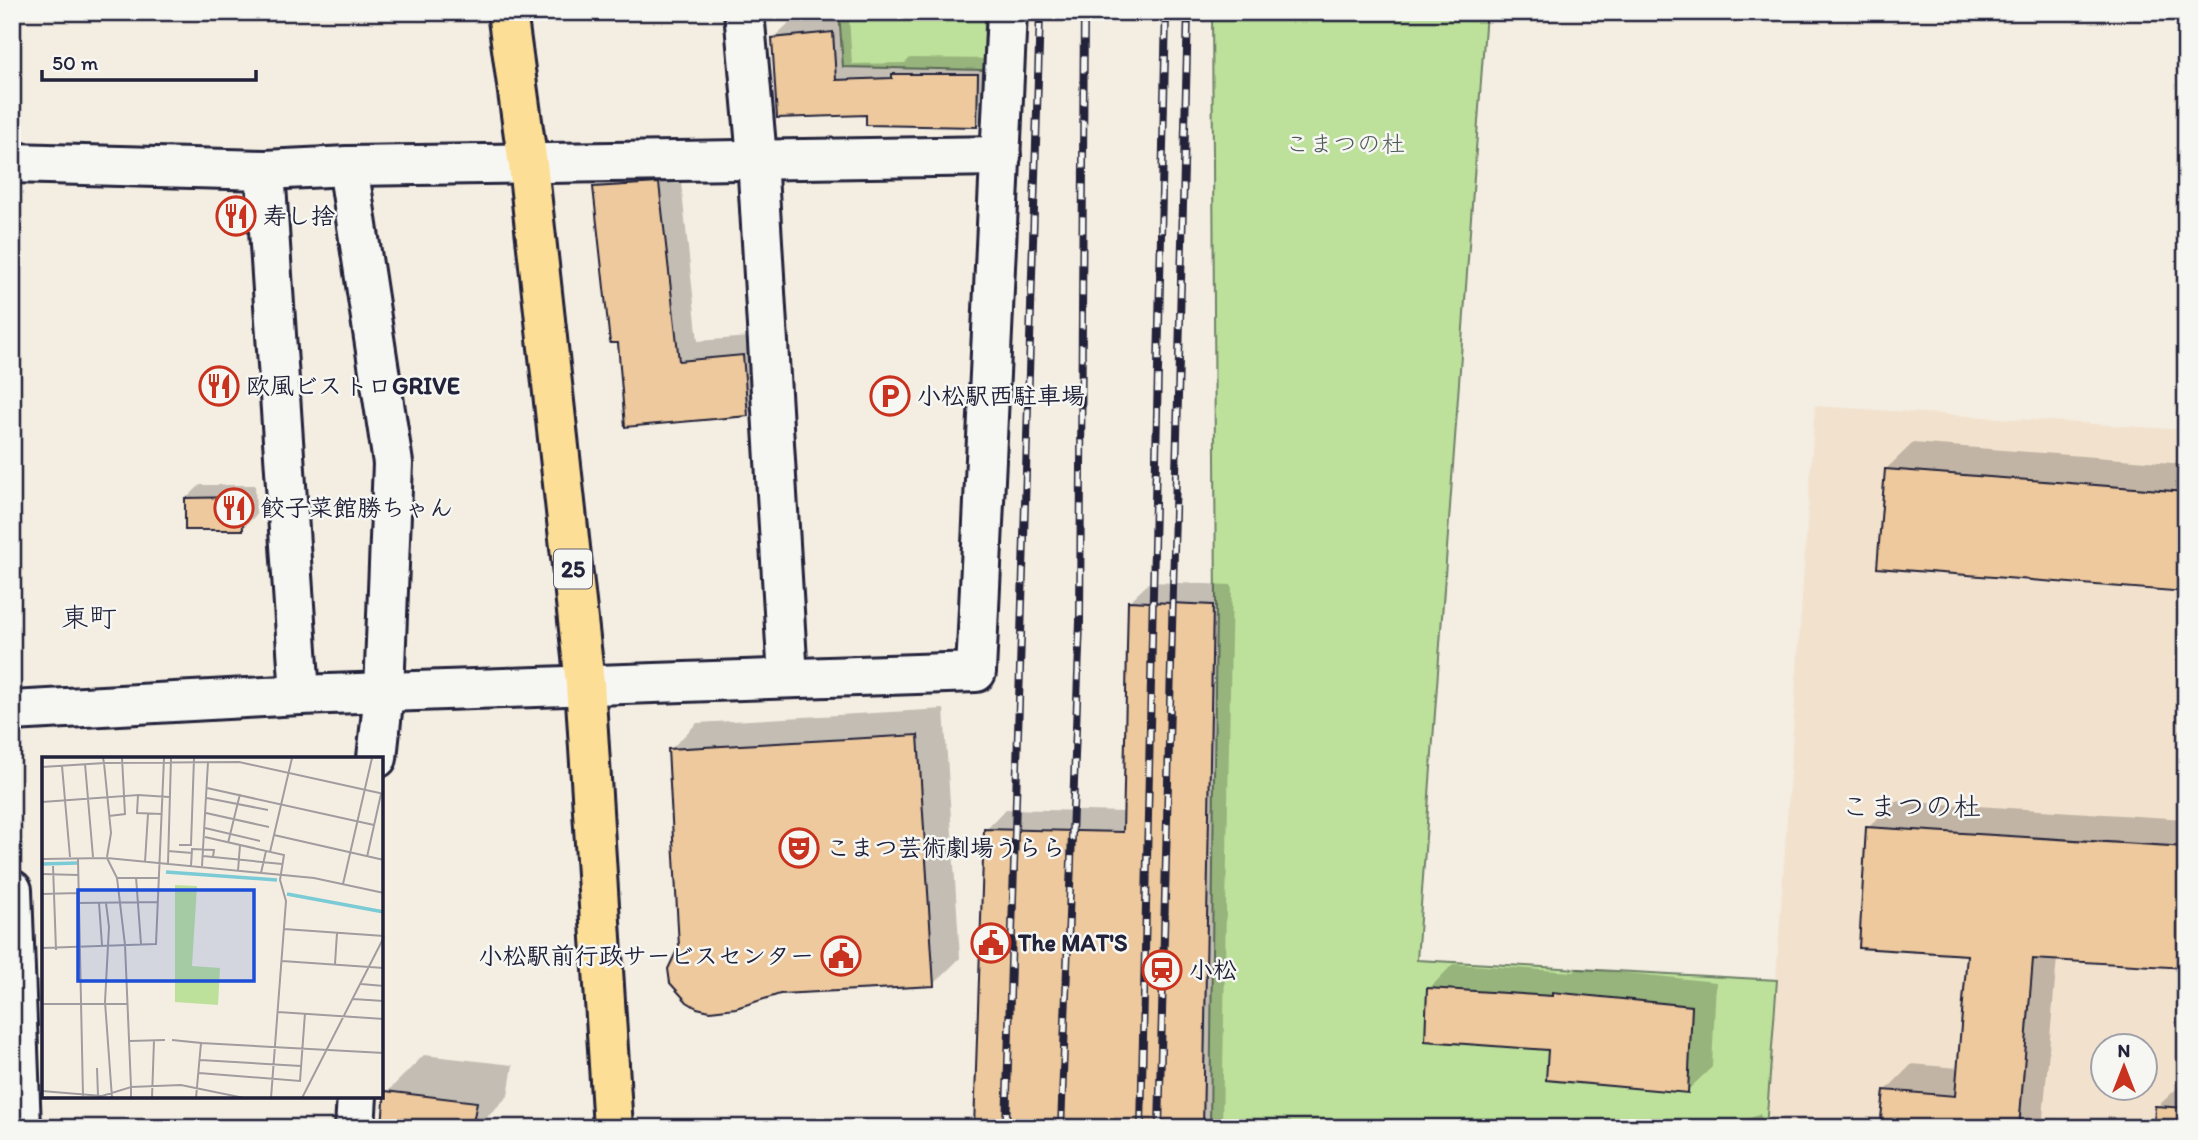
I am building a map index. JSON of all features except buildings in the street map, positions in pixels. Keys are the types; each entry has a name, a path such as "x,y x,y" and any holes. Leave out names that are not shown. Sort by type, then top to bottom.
{"main road":[{"name":"25","path":"507,12 528,165 585,684 613,1128"}],"street":[{"path":"744,12 757,158 788,678"},
{"path":"12,711 300,695 976,672 1007,12"},
{"path":"12,163 265,170 757,158 1001,156"},
{"path":"348,166 393,463 384,692 377,757"},
{"path":"265,170 300,695"},
{"path":"12,890 21,1128"},
{"path":"355,1128 357,1098"}],"shaded area":[{"path":"1815,406 2186,430 2186,1128 1766,1128"}],"green space":[{"path":"839,12 985,12 984,70 843,67"},
{"name":"こまつの杜","path":"1212,12 1486,12 1417,960 1777,980 1766,1128 1210,1128 1216,605"}],"railway":[{"path":"1006,1128 1040,12"},
{"path":"1061,1128 1080,622 1084,12"},
{"path":"1141,1128 1166,12"},
{"path":"1159,1128 1188,12"}],"place":[{"name":"寿し捨","path":"236,216"},
{"name":"欧風ビストロGRIVE","path":"219,386"},
{"name":"小松駅西駐車場","path":"890,396"},
{"name":"餃子菜館勝ちゃん","path":"234,508"},
{"name":"こまつ芸術劇場うらら","path":"799,848"},
{"name":"The MAT'S","path":"991,943"},
{"name":"小松駅前行政サービスセンター","path":"841,956"},
{"name":"小松","path":"1162,970"}],"district":[{"name":"東町","path":"89,617"},
{"name":"こまつの杜","path":"1911,806"}]}
